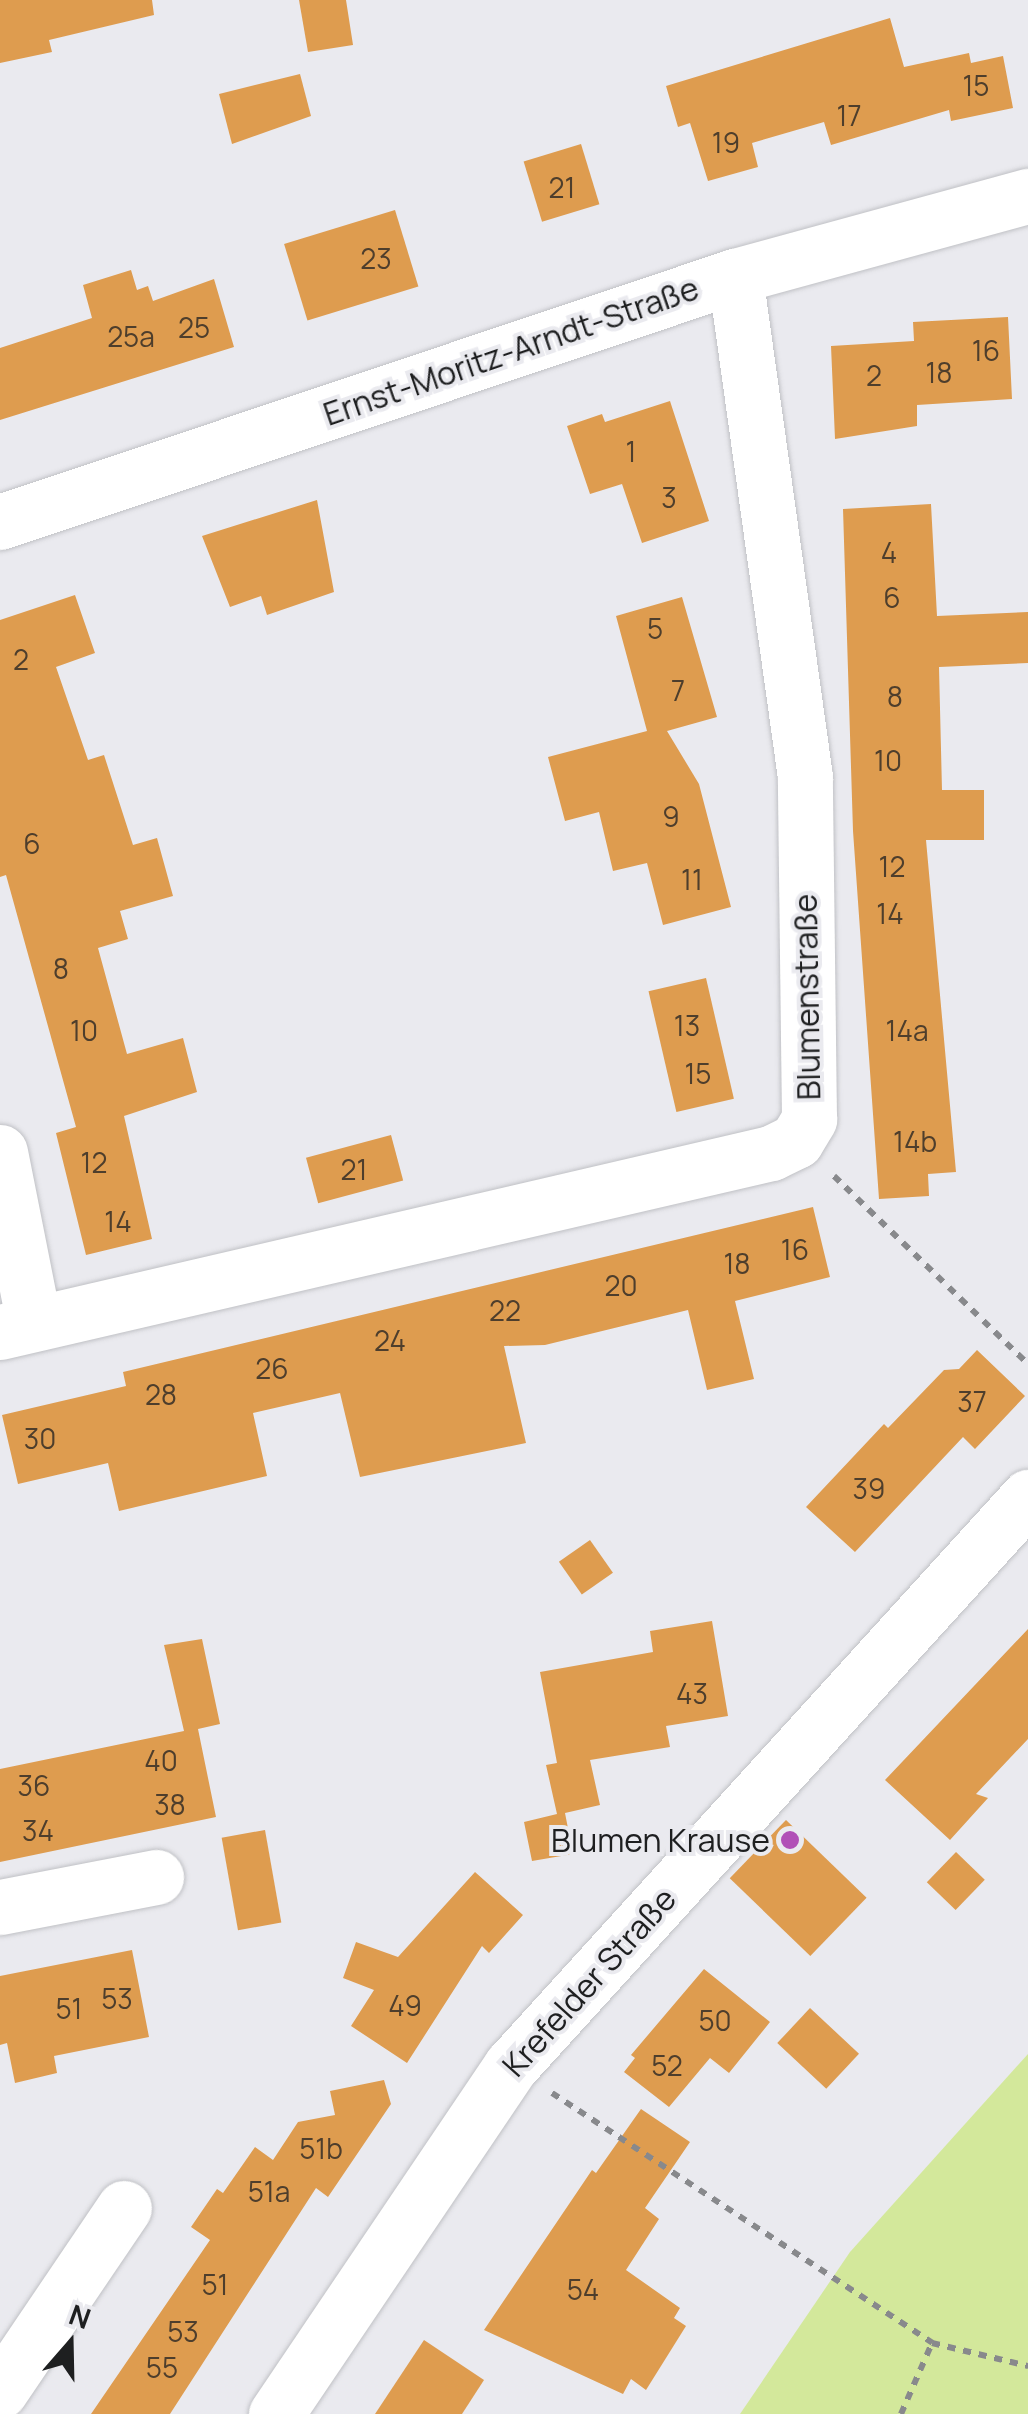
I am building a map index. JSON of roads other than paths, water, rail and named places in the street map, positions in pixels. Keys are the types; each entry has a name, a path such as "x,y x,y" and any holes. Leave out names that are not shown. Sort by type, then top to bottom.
{"street":[{"name":"Ernst-Moritz-Arndt-Straße","path":"0,522 734,276 1028,196"},
{"name":"Blumenstraße","path":"17,1328 771,1153 796,1140 808,1119 805,778 734,276"},
{"path":"0,1152 17,1328"},
{"name":"Krefelder Straße","path":"276,2414 511,2066 1028,1497"},
{"path":"0,1907 156,1877"},
{"path":"0,2391 124,2208"}],"place":[{"name":"Blumen Krause","path":"790,1840"}]}
